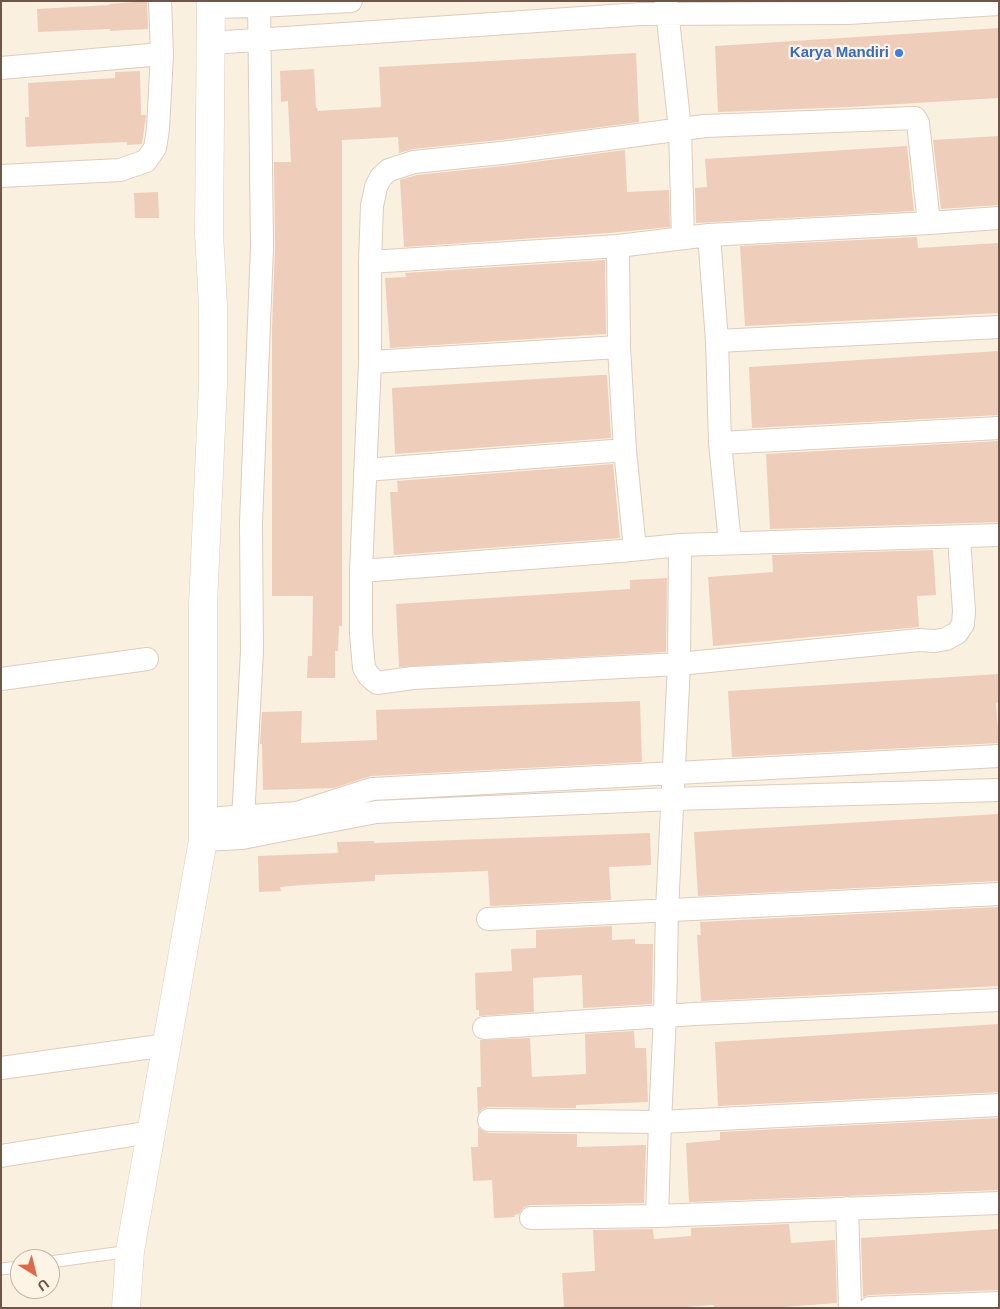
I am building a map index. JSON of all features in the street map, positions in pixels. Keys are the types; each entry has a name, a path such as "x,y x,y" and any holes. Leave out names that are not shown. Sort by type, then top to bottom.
{"street":[{"path":"1,176 120,170 146,161 155,148 162,54 160,1"},
{"path":"126,1308 130,1251 203,830 203,604 213,384 213,306 209,233 211,4 351,1"},
{"path":"243,828 252,651 251,523 262,247 259,4"},
{"path":"211,43 641,8 848,13 999,4"},
{"path":"666,8 680,128 683,238"},
{"path":"1,68 162,54"},
{"path":"929,222 918,123 915,118 680,128 510,152 414,162 389,170 376,187 372,206 370,362 361,571 362,657 364,668 377,683 413,678 679,664 919,640 935,641 946,639 957,633 963,624 964,611 959,538"},
{"path":"370,262 618,246 709,235 999,218"},
{"path":"709,235 717,341 720,443 730,543"},
{"path":"618,246 619,347 625,450 635,549"},
{"path":"717,341 999,327"},
{"path":"370,362 619,347"},
{"path":"720,443 999,428"},
{"path":"366,470 625,450"},
{"path":"361,571 680,545 999,536"},
{"path":"657,1216 667,910 679,664 680,545"},
{"path":"1,679 147,659"},
{"path":"243,828 372,789 999,756"},
{"path":"372,789 376,812"},
{"path":"203,830 243,828 376,812 673,799 999,790"},
{"path":"488,919 999,894"},
{"path":"484,1028 665,1015 999,1000"},
{"path":"1,1068 167,1045"},
{"path":"488,1120 660,1122 999,1105"},
{"path":"1,1156 151,1132"},
{"path":"531,1218 657,1216 999,1203"},
{"path":"846,1208 850,1308"},
{"path":"870,1308 966,1306 999,1303"}],"lane":[{"path":"60,1261 130,1251"}],"building":[{"path":"147,1 148,29 38,32 37,9"},
{"path":"999,28 999,98 849,107 718,112 715,46"},
{"path":"636,53 639,122 413,149 399,153 398,137 342,140 342,626 339,626 338,651 335,651 335,678 307,678 308,656 312,656 313,596 272,596 274,162 291,162 288,101 281,102 280,71 314,69 316,108 318,111 381,107 379,67"},
{"path":"140,71 141,115 146,115 142,144 127,145 127,142 26,147 25,117 29,117 28,83 115,78 115,72"},
{"path":"999,136 999,205 941,209 933,140"},
{"path":"907,146 914,211 696,223 695,188 707,187 705,159"},
{"path":"625,150 627,192 669,190 670,227 404,247 400,180 417,175"},
{"path":"158,192 159,218 135,218 134,193"},
{"path":"917,237 918,248 999,243 999,313 745,326 740,246"},
{"path":"605,260 606,334 390,348 385,278 406,277 405,273"},
{"path":"999,351 999,415 752,428 749,367"},
{"path":"607,375 611,438 395,454 392,388"},
{"path":"999,441 999,522 770,529 766,454"},
{"path":"613,464 620,538 394,555 390,492 398,492 397,481"},
{"path":"933,550 936,595 917,596 919,627 713,646 708,577 773,572 772,555"},
{"path":"667,578 666,652 399,667 396,604 630,589 630,580"},
{"path":"999,674 999,702 996,703 999,743 732,757 728,691"},
{"path":"640,701 642,762 371,776 334,788 263,790 262,744 260,744 262,712 302,711 301,743 377,740 376,710"},
{"path":"999,814 999,881 698,896 694,832"},
{"path":"650,833 651,865 609,867 611,900 490,906 488,871 375,875 375,881 280,887 281,891 259,892 258,856 338,853 337,842 374,841 374,843"},
{"path":"999,907 999,986 701,1001 697,935 701,935 700,922"},
{"path":"612,926 612,940 635,939 635,944 653,944 652,1004 583,1008 582,975 533,978 534,1012 479,1016 479,1010 476,1010 475,973 512,971 511,949 536,948 536,930"},
{"path":"999,1024 999,1092 718,1106 715,1042"},
{"path":"634,1031 635,1048 646,1048 648,1102 576,1105 576,1108 489,1107 482,1109 478,1114 477,1087 481,1087 480,1040 530,1038 532,1077 586,1074 585,1034"},
{"path":"999,1118 999,1190 689,1202 686,1143 720,1140 720,1132"},
{"path":"478,1127 489,1133 577,1134 577,1147 646,1145 644,1203 531,1205 524,1207 519,1214 514,1215 515,1217 494,1218 492,1180 473,1181 471,1147 478,1147"},
{"path":"789,1224 791,1243 835,1240 837,1303 770,1308 714,1308 714,1305 671,1308 564,1308 562,1273 595,1271 593,1230 653,1229 654,1239 691,1236 691,1228"},
{"path":"999,1229 999,1290 869,1295 863,1297 861,1238"}],"place":[{"name":"Karya Mandiri","path":"899,53"}]}
